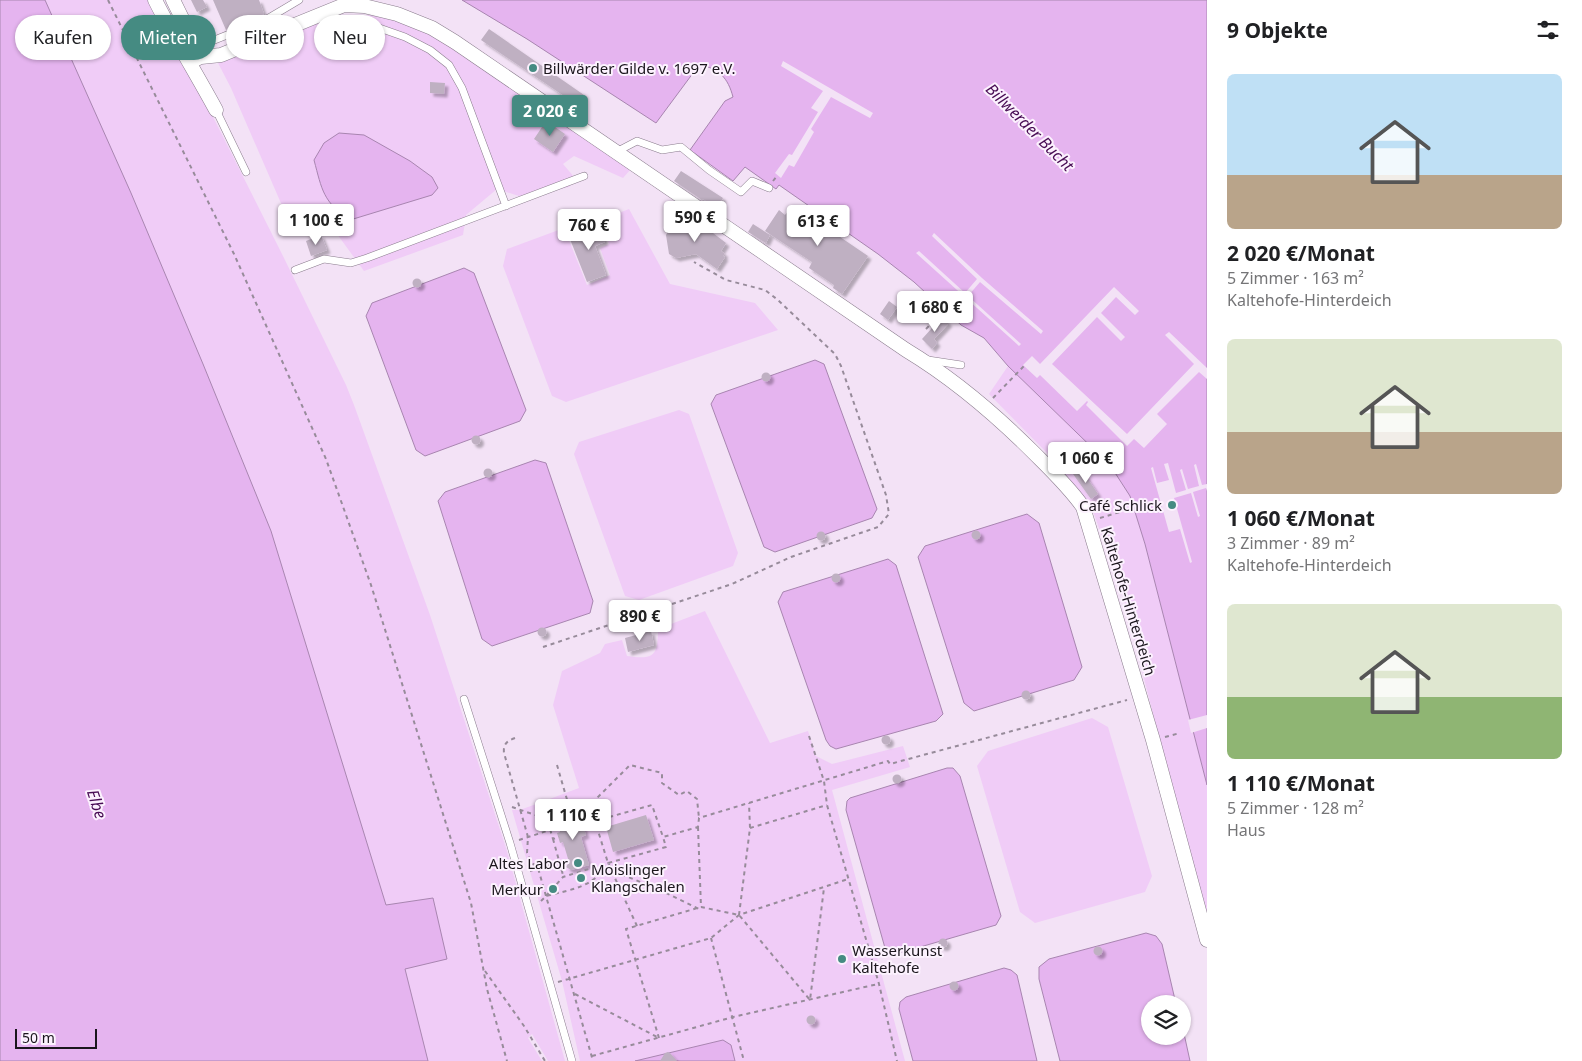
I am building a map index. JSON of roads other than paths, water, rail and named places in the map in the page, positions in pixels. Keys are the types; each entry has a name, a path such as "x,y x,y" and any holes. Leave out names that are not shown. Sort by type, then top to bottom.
{"street":[{"path":"156,0 163,15"},
{"path":"173,0 179,15"},
{"name":"Kaltehofe-Hinterdeich","path":"216,55 344,5 380,9 432,28 953,380 986,407 1057,476 1074,494 1082,507 1153,740 1207,940"},
{"path":"196,60 216,110"}],"lane":[{"path":"216,39 267,19 299,0"},
{"path":"385,30 405,37 430,50 449,65 462,88 506,206"},
{"path":"216,110 246,172"},
{"path":"616,152 637,141 662,150 681,147 709,170 741,192 752,181 768,188"},
{"path":"295,270 324,259 351,262 367,258 584,176"},
{"path":"921,359 961,365"},
{"path":"464,699 510,843 572,1061"}],"water":[{"name":"Elbe","path":"0,0 45,0 52,15 15,15 15,60 72,60 131,193 271,531 386,905 433,898 447,959 405,969 428,1061 0,1061"},
{"name":"Billwerder Bucht","path":"462,0 1207,0 1207,785 1145,544 1130,496 1110,465 1008,366 984,338 961,325 914,282 878,254 779,185 776,189 745,167 733,181 690,150 725,101 733,97 725,79 717,71 699,65 656,123 527,39"},
{"path":"339,133 364,135 410,161 432,177 438,188 432,195 350,220 329,201 319,180 314,160 324,143"},
{"path":"464,268 474,273 526,410 520,421 425,456 416,450 366,316 372,303"},
{"path":"815,360 824,364 877,509 872,518 775,552 764,547 711,404 716,395"},
{"path":"535,460 546,463 593,601 590,613 492,646 482,639 438,501 445,492"},
{"path":"1027,514 1039,523 1082,667 1074,680 974,711 964,703 918,557 925,546"},
{"path":"888,559 896,565 943,714 936,721 836,749 830,746 826,740 778,602 783,592"},
{"path":"947,768 953,768 960,776 1001,916 996,925 896,954 885,948 846,810 847,801 850,798"},
{"path":"1146,933 1156,936 1162,944 1174,995 1141,995 1141,1045 1186,1045 1190,1061 1060,1061 1039,979 1039,967 1049,959"},
{"path":"1004,968 1011,970 1017,975 1037,1061 913,1061 899,1009 900,1002 906,997"},
{"path":"723,1040 731,1045 735,1061 635,1061"}],"place":[{"name":"Billwärder Gilde v. 1697 e.V.","path":"533,68"},
{"name":"Café Schlick","path":"1172,505"},
{"name":"Altes Labor","path":"578,863"},
{"name":"Moislinger Klangschalen","path":"581,878"},
{"name":"Merkur","path":"553,889"},
{"name":"Wasserkunst Kaltehofe","path":"842,959"}]}
